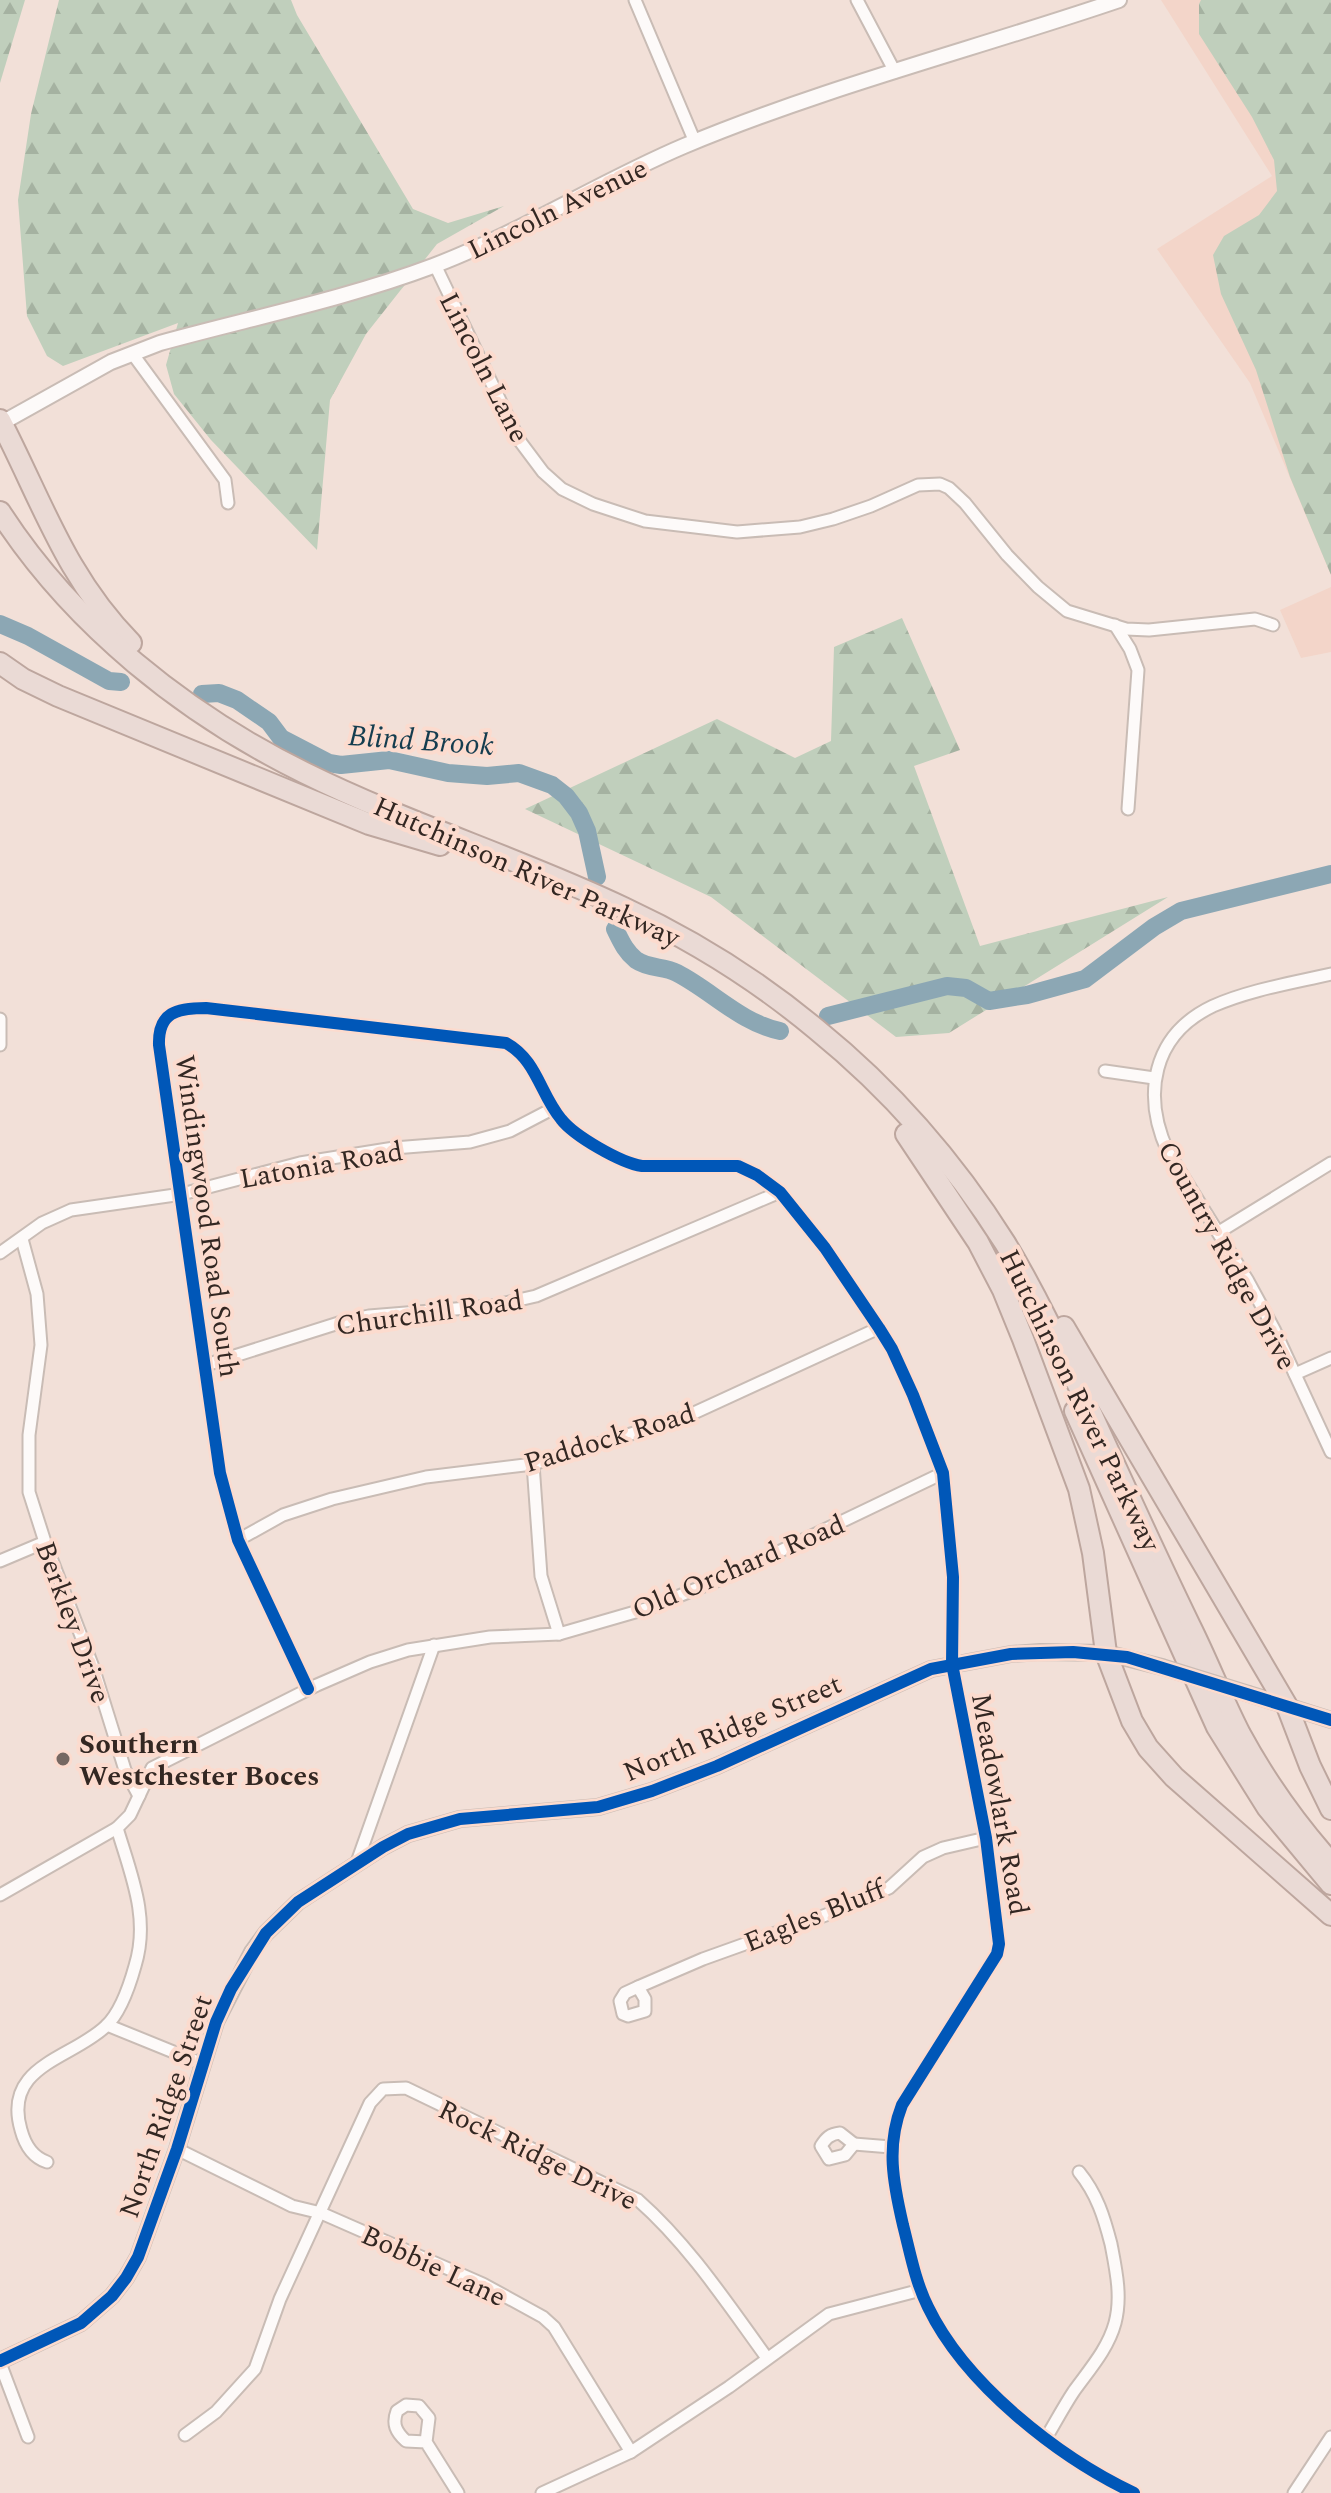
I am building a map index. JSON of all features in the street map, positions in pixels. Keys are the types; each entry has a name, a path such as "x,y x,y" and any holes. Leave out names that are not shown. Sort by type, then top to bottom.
{"highway":[{"path":"1,423 54,536 87,590 126,639 176,685 252,744"},
{"name":"Hutchinson River Parkway","path":"0,512 63,594 101,632 204,714 252,744 351,794 612,902 711,954 774,996 847,1055 913,1122 961,1180 1004,1242 1046,1316 1247,1747 1282,1802 1331,1863"},
{"name":"Hutchinson River Parkway","path":"0,536 44,593 97,646 184,717 297,784 609,915 708,967 770,1009 855,1080 906,1134 965,1207 1024,1302 1226,1744 1278,1823 1331,1884"},
{"path":"0,663 23,679 58,696 369,824 440,845"},
{"path":"906,1134 983,1250 1023,1339 1071,1465 1085,1514 1106,1653 1132,1721 1160,1762 1331,1915"},
{"path":"961,1180 1021,1256 1287,1706 1310,1766 1331,1809"}],"street":[{"path":"635,0 695,142"},
{"path":"857,0 895,72"},
{"name":"Lincoln Avenue","path":"1,423 132,353 370,288 435,265 488,243 589,190 695,142 1101,3 1119,0"},
{"name":"Lincoln Lane","path":"435,265 519,440 543,472 562,489 593,504 645,521 737,532 800,527 871,506 918,485 940,484 965,503 1007,555 1067,611 1126,629 1149,630 1255,619 1273,625"},
{"path":"132,353 225,480 228,503"},
{"path":"1115,625 1130,649 1138,670 1128,809"},
{"name":"Country Ridge Drive","path":"1331,974 1231,999 1210,1008 1189,1021 1174,1037 1161,1055 1154,1078 1157,1129 1261,1305 1331,1452"},
{"name":"Windingwood Road South","path":"308,1689 238,1540 220,1473 158,1029 166,1017 179,1010 206,1008 506,1043 517,1049 531,1065 554,1108"},
{"path":"0,1019 0,1045"},
{"path":"1105,1071 1154,1078"},
{"name":"Meadowlark Road","path":"554,1108 562,1121 629,1164 738,1166 780,1192 825,1248 879,1328 913,1395 943,1473 953,1588 952,1664 986,1838 998,1928 997,1954 902,2105 894,2124 891,2147 896,2194 928,2309 980,2381 1046,2438 1100,2477 1134,2493"},
{"name":"Latonia Road","path":"0,1253 42,1223 71,1210 182,1194 300,1163 394,1148 470,1142 510,1131 554,1108"},
{"path":"1219,1232 1331,1163"},
{"name":"Churchill Road","path":"206,1365 345,1321 369,1316 492,1306 536,1296 780,1192"},
{"name":"Berkley Drive","path":"22,1239 37,1294 41,1345 29,1435 29,1492 93,1667 125,1770 139,1796"},
{"name":"Paddock Road","path":"238,1540 283,1515 332,1499 426,1477 533,1464 683,1418 879,1328"},
{"path":"1295,1374 1331,1358"},
{"path":"533,1464 541,1576 559,1634"},
{"name":"Old Orchard Road","path":"139,1796 152,1768 308,1689 370,1662 434,1645 490,1637 559,1634 649,1608 726,1577 943,1473"},
{"path":"0,1561 45,1542"},
{"path":"356,1865 434,1645"},
{"name":"North Ridge Street","path":"0,2362 81,2323 112,2296 126,2278 138,2257 177,2149 216,2022 231,1989 266,1933 298,1902 408,1834 460,1819 598,1807 652,1791 732,1759 931,1669 1040,1652 1106,1653 1162,1667 1331,1720"},
{"path":"0,1895 117,1828 130,1815 139,1796"},
{"path":"47,2162 33,2154 24,2140 18,2120 22,2089 31,2075 50,2060 107,2025 129,1981 142,1942 143,1922 117,1828"},
{"name":"Eagles Bluff","path":"638,1987 703,1959 837,1911 889,1888 923,1857 950,1846 986,1838"},
{"path":"107,2025 203,2064"},
{"name":"Rock Ridge Drive","path":"185,2435 216,2412 255,2369 280,2299 370,2103 383,2089 406,2088 638,2200 660,2219 703,2271 767,2358"},
{"path":"854,2144 891,2147"},
{"name":"Bobbie Lane","path":"177,2149 292,2206 321,2213 483,2284 543,2317 554,2327 573,2355 631,2452"},
{"path":"1046,2438 1072,2394 1098,2359 1117,2313 1117,2273 1105,2218 1093,2190 1079,2172"},
{"path":"542,2493 631,2452 729,2387 829,2314 921,2290"},
{"path":"0,2362 28,2437"},
{"path":"1294,2493 1331,2437"},
{"path":"426,2442 458,2493"}],"shaded area":[{"path":"1161,0 1331,0 1331,575 1250,383 1157,249 1272,176"},
{"path":"1331,587 1331,652 1301,658 1280,610"}],"green space":[{"path":"0,0 25,0 0,83"},
{"path":"59,0 291,0 413,209 448,223 504,206 437,244 366,334 330,400 317,550 211,440 174,394 166,365 178,323 63,366 47,356 27,316 18,200 31,114"},
{"path":"1201,0 1331,0 1331,575 1290,477 1256,370 1221,294 1213,255 1224,236 1259,215 1277,191 1274,160 1252,117 1199,34"},
{"path":"902,618 960,750 914,766 980,946 1168,897 949,1033 896,1037 711,897 525,809 717,719 795,758 831,741 834,647"}],"waterway":[{"name":"Blind Brook","path":"0,624 109,681 121,682"},
{"name":"Blind Brook","path":"202,694 219,693 237,700 269,722 281,738 329,763 341,765 389,760 448,773 487,776 519,773 552,785 566,796 579,813 587,831 597,877"},
{"name":"Blind Brook","path":"828,1016 947,986 966,988 989,1001 1027,995 1085,979 1154,927 1181,911 1331,874"},
{"name":"Blind Brook","path":"615,929 636,960 677,973 752,1021 780,1031"}],"cycle path":[{"path":"308,1689 238,1540 220,1473 159,1045 166,1019 186,1009 206,1008 506,1043 525,1059 567,1126 598,1148 642,1166 738,1166 780,1192 825,1248 879,1328 913,1395 943,1473 953,1577 952,1664 986,1838 999,1944 997,1954 902,2105 893,2150 899,2209 923,2297 944,2336 965,2363 989,2390 1045,2439 1134,2493"},
{"path":"0,2361 81,2323 112,2296 126,2278 138,2257 177,2149 216,2022 231,1989 266,1933 298,1902 408,1834 460,1819 598,1807 652,1791 717,1766 931,1669 1011,1654 1073,1652 1127,1657 1331,1720"}],"place":[{"name":"Southern Westchester Boces","path":"63,1759"}]}
